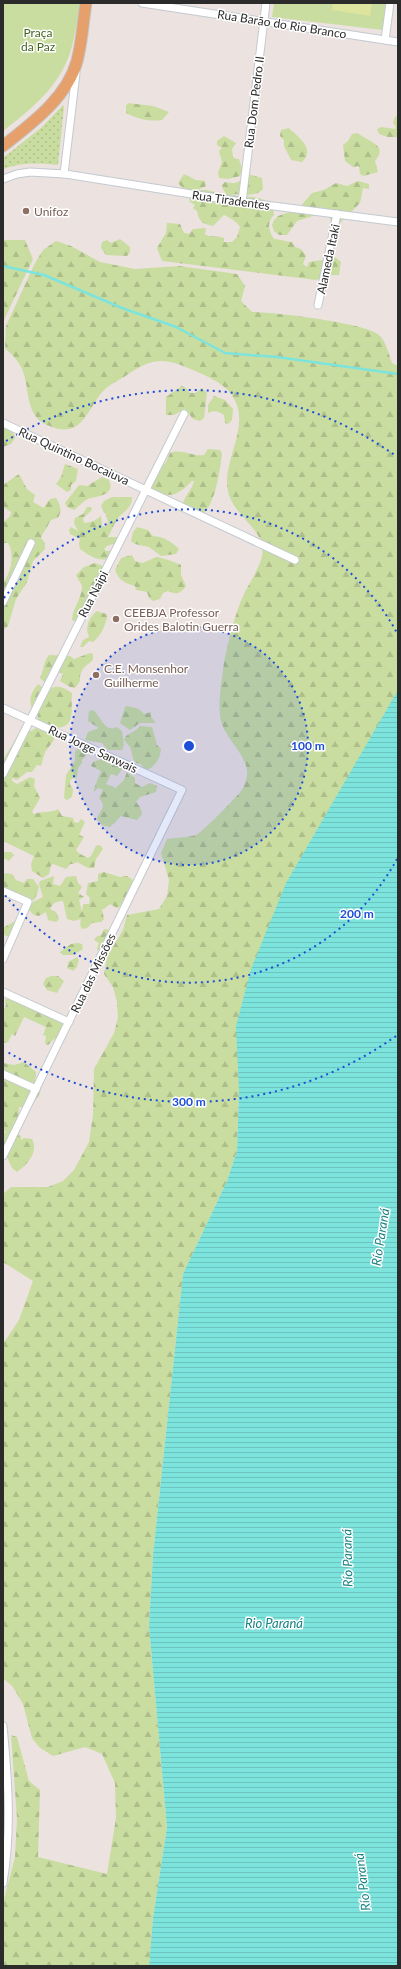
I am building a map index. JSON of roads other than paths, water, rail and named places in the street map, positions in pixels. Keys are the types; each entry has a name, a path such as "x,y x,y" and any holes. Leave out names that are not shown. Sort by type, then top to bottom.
{"main road":[{"path":"3,146 31,124 55,101 67,83 77,62 86,3"}],"street":[{"name":"Rua Barão do Rio Branco","path":"142,3 398,42"},
{"name":"Rua Dom Pedro II","path":"242,202 266,3"},
{"path":"385,40 390,3"},
{"path":"64,174 77,62"},
{"name":"Rua Tiradentes","path":"3,179 30,172 64,174 242,202 398,222"},
{"name":"Alameda Itaki","path":"318,305 337,214"},
{"name":"Rua Naipi","path":"3,774 145,488 184,414"},
{"name":"Rua Quintino Bocaiuva","path":"3,423 145,488 295,560"},
{"path":"3,602 31,543"},
{"name":"Rua Jorge Sanwais","path":"3,708 182,790"},
{"name":"Rua das Missões","path":"3,1156 182,790"},
{"path":"3,891 28,902 3,959"},
{"path":"3,992 69,1022"},
{"path":"3,1074 36,1089"},
{"path":"3,1726 10,1799 7,1858 3,1882"}],"water":[{"name":"Rio Paraná","path":"398,690 398,1966 149,1966 153,1918 167,1827 149,1626 153,1555 183,1274 227,1181 237,1151 239,1091 236,1026 251,969 286,883"}],"waterway":[{"path":"3,266 44,275 122,308 176,327 225,353 277,357 398,374"}],"place":[{"name":"Unifoz","path":"26,211"},
{"name":"CEEBJA Professor Orides Balotin Guerra","path":"116,619"},
{"name":"C.E. Monsenhor Guilherme","path":"96,675"}],"park label":[{"name":"Praça da Paz","path":"38,39"}],"water label":[{"name":"Río Paraná","path":"380,1237"},
{"name":"Río Paraná","path":"347,1558"},
{"name":"Río Paraná","path":"362,1882"}]}
